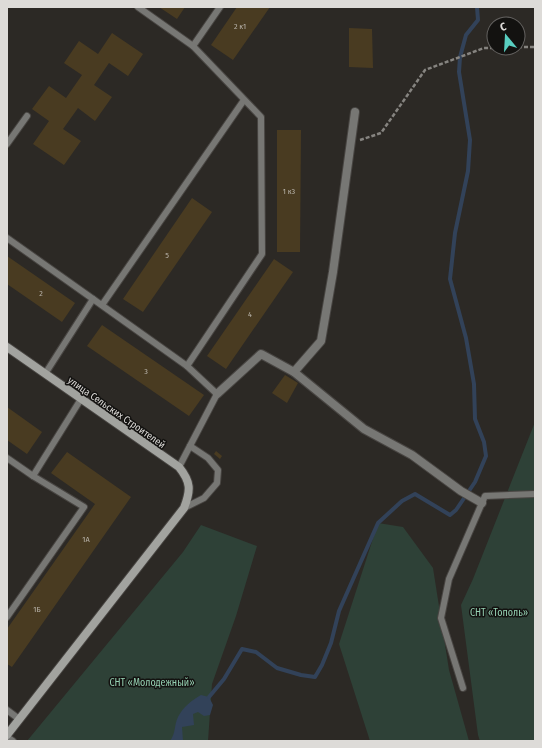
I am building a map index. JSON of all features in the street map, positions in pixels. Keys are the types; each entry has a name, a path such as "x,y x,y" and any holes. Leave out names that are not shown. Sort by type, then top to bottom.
{"street":[{"path":"294,372 321,341 333,272 355,112"},
{"name":"улица Сельских Строителей","path":"7,347 179,467 185,474 189,483 189,496 184,508"},
{"path":"217,394 261,354 294,372 364,429 412,455 461,491 482,502"},
{"path":"7,736 184,508"}],"lane":[{"path":"139,7 193,46 261,117 262,254 187,366"},
{"path":"193,46 220,7"},
{"path":"102,305 244,100"},
{"path":"7,144 26,116"},
{"path":"7,238 187,366 217,394 179,467"},
{"path":"45,374 93,299"},
{"path":"33,476 82,399"},
{"path":"184,508 204,498 217,483 218,470 208,458 190,446"},
{"path":"7,458 33,476 84,507 7,617"},
{"path":"463,688 441,618 449,579 485,496 535,494"},
{"path":"7,710 19,719"},
{"path":"7,736 13,741"}],"path":[{"path":"351,143 380,133 425,70 486,48"}],"green space":[{"name":"СНТ «Тополь»","path":"535,422 535,741 480,741 461,605 473,579"},
{"path":"378,523 403,527 433,568 449,670 469,741 370,741 339,644"},
{"name":"СНТ «Молодежный»","path":"201,525 257,546 236,616 212,684 208,741 27,741 183,552"}],"water":[{"path":"201,695 209,697 213,705 210,715 204,716 198,712 193,714 194,725 182,727 183,741 170,741 182,710"}],"building":[{"path":"159,7 185,7 177,19"},
{"path":"237,7 270,7 233,60 211,45"},
{"path":"349,28 372,29 373,68 349,67"},
{"path":"112,33 143,54 128,76 109,63 94,85 112,97 95,121 78,108 63,129 81,141 64,165 33,144 49,121 32,109 49,86 66,98 82,75 64,63 79,41 98,54"},
{"path":"277,130 301,130 300,252 277,252"},
{"path":"192,198 212,212 143,312 123,299"},
{"path":"7,256 75,303 62,322 7,284"},
{"path":"274,259 293,272 226,369 207,356"},
{"path":"102,325 204,395 189,416 87,346"},
{"path":"285,375 298,383 287,403 272,393"},
{"path":"7,407 42,432 27,454 7,440"},
{"path":"216,451 222,456 220,459 214,454"},
{"path":"67,452 131,497 12,667 7,664 7,629 95,504 51,473"}],"waterway":[{"path":"209,697 224,679 242,649 256,652 277,668 301,675 315,677 322,665 331,643 339,611 378,523 402,501 415,494 450,515 456,510 475,482 486,456 484,442 475,419 474,384 466,338 450,279 455,233 468,171 470,140 459,72 460,57 466,35 478,20 477,7"}]}
